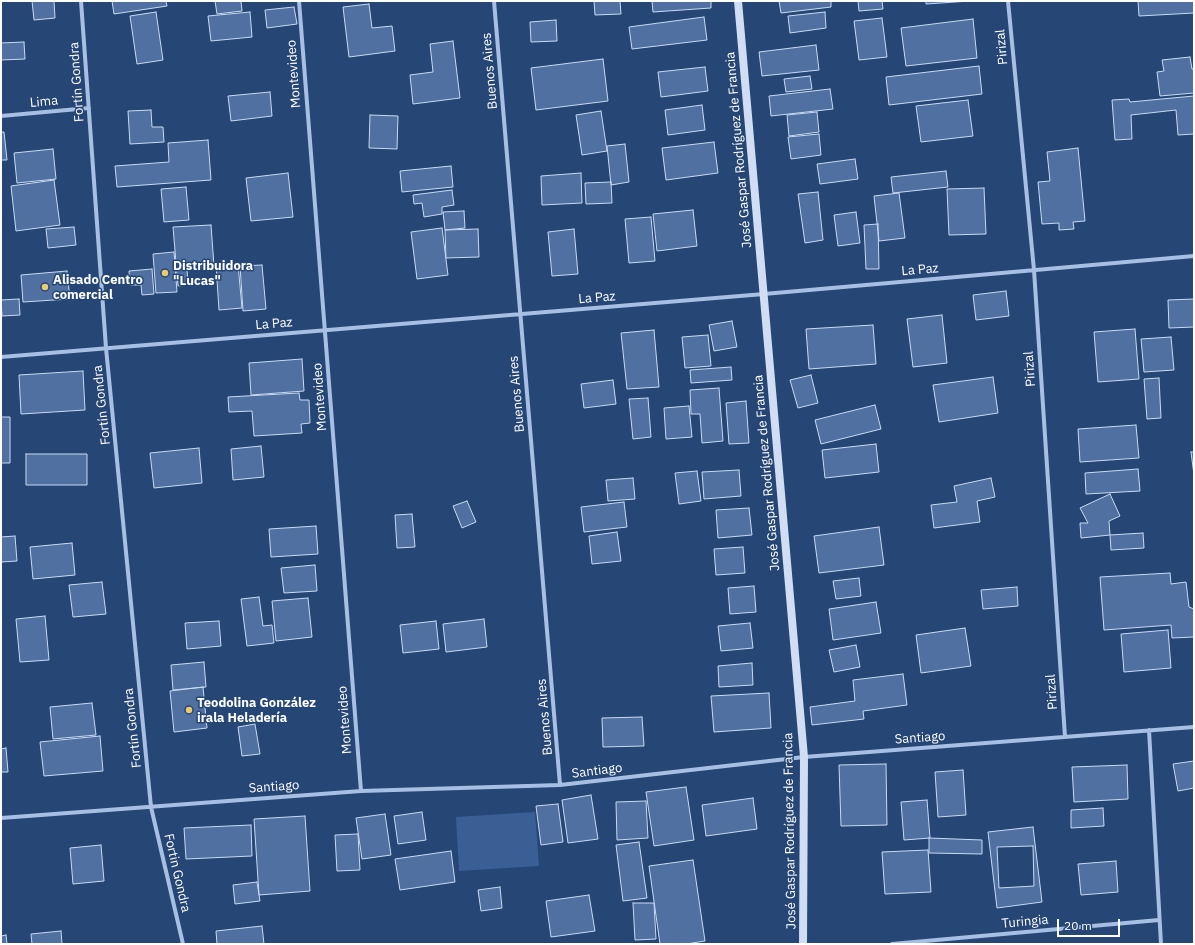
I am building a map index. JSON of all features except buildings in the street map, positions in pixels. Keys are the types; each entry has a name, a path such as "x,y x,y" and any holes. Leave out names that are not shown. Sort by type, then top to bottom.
{"street":[{"name":"Fortín Gondra","path":"81,1 106,348 151,807"},
{"name":"Montevideo","path":"299,1 361,791"},
{"name":"Buenos Aires","path":"494,1 560,785"},
{"name":"José Gaspar Rodríguez de Francia","path":"738,1 804,757 803,944"},
{"name":"Pirizal","path":"1008,1 1034,270 1065,737"},
{"name":"Lima","path":"1,116 89,108"},
{"name":"La Paz","path":"1,357 764,294 1194,256"},
{"name":"Santiago","path":"1,818 361,791 560,785 804,757 1194,727"},
{"path":"1149,730 1161,944"},
{"name":"Fortin Gondra","path":"151,807 183,944"},
{"name":"Turingia","path":"892,944 1159,920"}],"shaded area":[{"path":"535,812 539,866 459,871 456,817"}],"place":[{"name":"Distribuidora \"Lucas\"","path":"165,273"},
{"name":"Alisado Centro comercial","path":"45,287"},
{"name":"Teodolina González irala Heladería","path":"189,710"}]}
